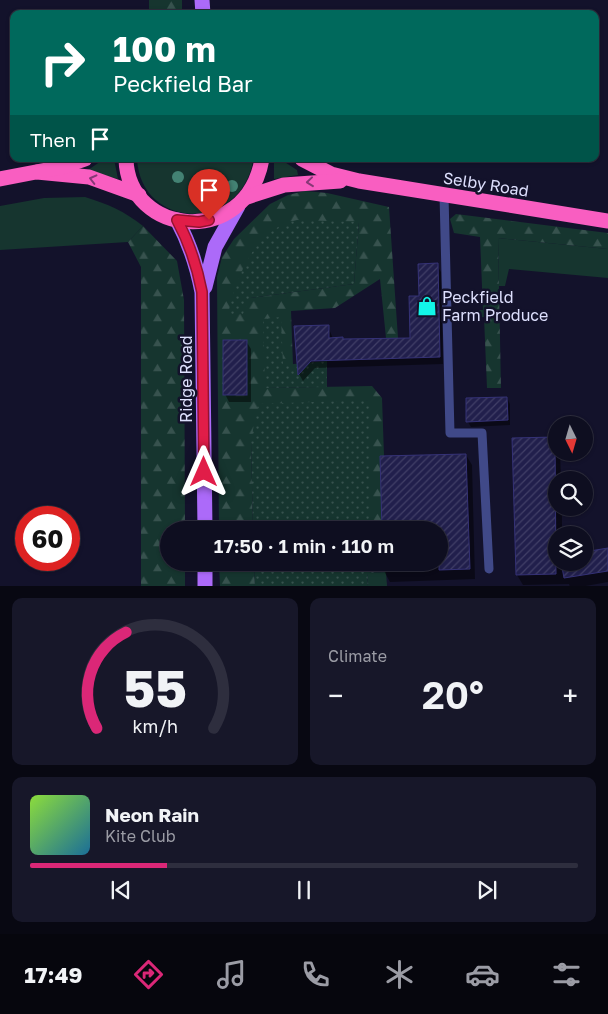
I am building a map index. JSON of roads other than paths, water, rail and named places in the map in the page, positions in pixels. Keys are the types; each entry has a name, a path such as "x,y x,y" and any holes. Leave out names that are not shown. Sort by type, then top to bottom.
{"highway":[{"path":"0,179 62,167 76,162"},
{"path":"127,162 130,180 139,195 150,206 177,220"},
{"path":"243,201 257,179 261,162"},
{"name":"Selby Road","path":"308,162 332,174 359,181 608,221"},
{"path":"37,172 89,178 139,195"},
{"name":"Selby Road","path":"177,220 206,220 220,217 243,201 284,185 323,181 359,181"}],"main road":[{"name":"Ridge Road","path":"205,521 204,294 213,255 225,226 243,201"},
{"name":"Ridge Road","path":"177,220 189,242 198,266 204,317"},
{"path":"205,571 205,586"}],"lane":[{"path":"444,195 450,433 482,433 489,569"}],"place":[{"name":"Peckfield Farm Produce","path":"427,306"}]}
